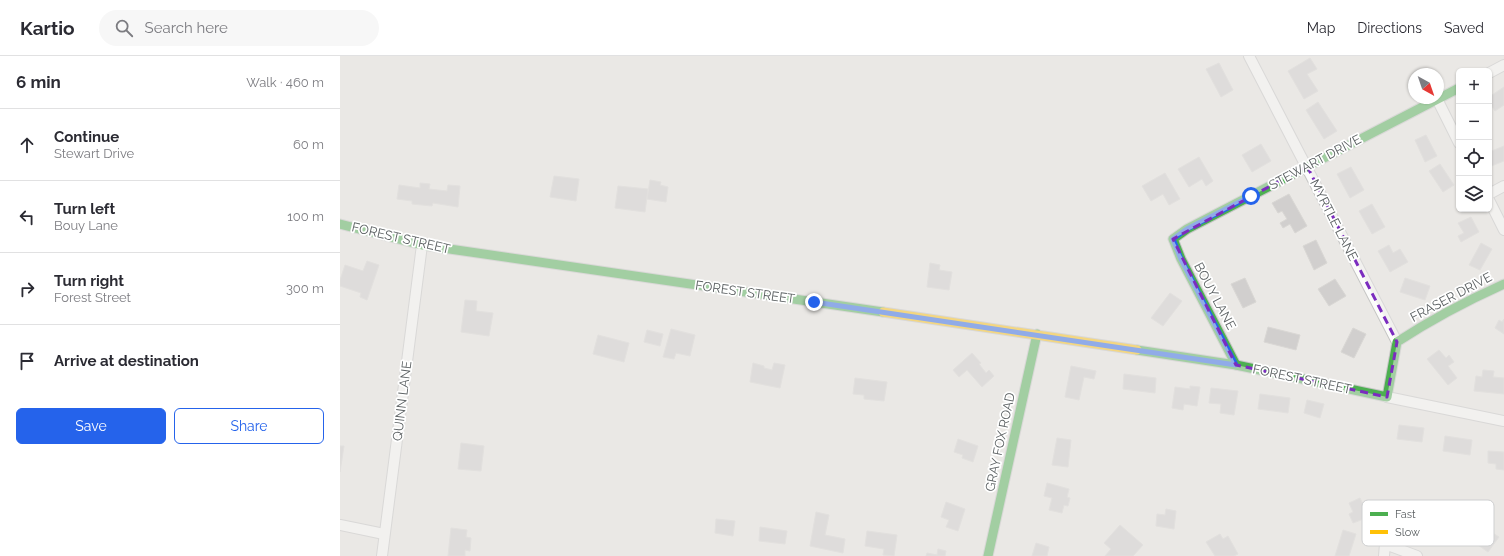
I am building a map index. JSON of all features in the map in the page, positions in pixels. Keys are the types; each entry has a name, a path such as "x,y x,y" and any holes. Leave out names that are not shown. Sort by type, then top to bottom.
{"street":[{"name":"MYRTLE LANE","path":"1249,56 1397,342"},
{"path":"1492,71 1504,65"},
{"name":"STEWART DRIVE","path":"1444,95 1456,89"},
{"name":"STEWART DRIVE","path":"1173,239 1187,229 1426,104"},
{"path":"1439,104 1457,140"},
{"path":"1492,192 1504,186"},
{"path":"1492,206 1504,230"},
{"name":"FOREST STREET","path":"340,224 422,246 1037,334 1236,365 1504,421"},
{"name":"BOUY LANE","path":"1173,239 1181,259 1236,365"},
{"name":"QUINN LANE","path":"382,556 422,246"},
{"name":"FRASER DRIVE","path":"1397,342 1422,324 1456,306 1504,284"},
{"name":"GRAY FOX ROAD","path":"988,556 1037,334"},
{"path":"1387,397 1397,342"},
{"path":"340,525 384,534"},
{"path":"1384,556 1385,546"},
{"path":"1390,546 1418,556"}],"highlighted area":[{"path":"1307,166 1397,342 1387,397 1236,365 1173,239"}],"building":[{"path":"1310,58 1317,69 1307,74 1318,91 1304,99 1288,71"},
{"path":"1219,63 1233,90 1221,97 1206,69"},
{"path":"1504,87 1504,105 1495,111 1492,106 1492,95"},
{"path":"1318,102 1337,131 1324,139 1306,110"},
{"path":"1426,135 1437,156 1425,162 1415,140"},
{"path":"1261,144 1271,161 1252,172 1242,155"},
{"path":"1504,146 1504,161 1492,166 1492,151"},
{"path":"1199,157 1213,181 1206,186 1202,179 1189,187 1178,169"},
{"path":"1440,164 1454,185 1443,192 1429,171"},
{"path":"1351,167 1364,190 1350,198 1337,174"},
{"path":"1165,173 1180,199 1169,205 1163,194 1151,201 1142,186"},
{"path":"554,176 579,179 576,201 550,197"},
{"path":"650,180 661,182 660,185 668,187 666,202 647,199"},
{"path":"420,183 430,184 429,189 447,191 448,185 460,186 458,207 433,203 432,206 412,204 412,201 397,199 399,185 420,188"},
{"path":"618,186 648,189 645,212 615,208"},
{"path":"1289,194 1307,226 1295,233 1290,224 1283,228 1280,223 1287,219 1282,211 1278,213 1272,203"},
{"path":"1372,204 1385,227 1372,234 1359,211"},
{"path":"1471,217 1479,232 1461,242 1458,236 1464,233 1458,223"},
{"path":"1316,240 1327,263 1314,270 1303,246"},
{"path":"1481,243 1492,249 1480,270 1469,265"},
{"path":"1389,245 1393,253 1400,249 1408,262 1390,272 1378,251"},
{"path":"367,261 379,265 367,300 360,297 361,293 340,286 340,280 345,265 363,271"},
{"path":"930,263 940,265 939,270 952,272 949,290 927,287"},
{"path":"1245,278 1256,302 1243,308 1231,284"},
{"path":"1405,278 1430,286 1425,300 1400,292"},
{"path":"1335,279 1346,296 1329,306 1318,289"},
{"path":"1170,293 1182,301 1163,326 1151,318"},
{"path":"465,300 477,301 476,311 493,313 489,336 461,332"},
{"path":"1504,319 1504,334 1495,328 1499,320 1502,322"},
{"path":"1268,327 1300,335 1296,350 1264,342"},
{"path":"1353,328 1366,334 1354,358 1341,352"},
{"path":"671,329 695,335 690,356 676,353 674,359 663,357"},
{"path":"647,330 663,334 660,346 644,342"},
{"path":"598,335 629,343 624,362 593,354"},
{"path":"1439,350 1446,358 1449,355 1454,362 1448,366 1457,378 1448,385 1427,359"},
{"path":"972,353 981,363 979,364 986,373 989,370 994,376 982,387 967,370 959,377 953,370"},
{"path":"753,363 772,370 774,363 785,365 780,388 750,382"},
{"path":"1071,366 1096,371 1094,379 1084,377 1079,400 1065,397"},
{"path":"1483,370 1494,371 1493,377 1504,378 1504,394 1474,391 1476,376 1482,377"},
{"path":"1124,374 1156,378 1155,393 1123,389"},
{"path":"855,378 887,382 884,401 864,399 864,395 853,394"},
{"path":"1190,386 1200,387 1197,406 1184,404 1183,410 1172,408 1175,387 1190,389"},
{"path":"1211,388 1238,391 1234,415 1220,413 1221,404 1209,403"},
{"path":"1260,394 1290,398 1288,413 1258,409"},
{"path":"1307,400 1324,404 1320,418 1304,413"},
{"path":"1399,425 1424,428 1422,442 1397,439"},
{"path":"1445,436 1472,440 1470,455 1443,451"},
{"path":"1057,438 1071,440 1068,467 1052,465"},
{"path":"958,439 978,446 973,462 962,458 963,455 954,452"},
{"path":"461,443 484,446 481,471 458,469"},
{"path":"340,446 344,446 340,472"},
{"path":"1488,451 1504,452 1504,470 1496,469 1496,464 1488,463"},
{"path":"1047,483 1069,489 1067,497 1070,498 1068,506 1064,505 1062,513 1049,510 1052,498 1044,496"},
{"path":"1360,498 1362,502 1362,520 1353,523 1349,514 1353,512 1349,503"},
{"path":"946,502 965,509 958,531 946,527 949,520 941,517"},
{"path":"1166,509 1176,511 1174,529 1156,526 1157,514 1165,515"},
{"path":"816,512 829,515 825,535 845,539 843,553 810,546"},
{"path":"716,519 735,521 733,536 715,533"},
{"path":"1120,525 1143,545 1133,556 1105,556 1111,549 1104,543"},
{"path":"760,527 787,531 785,544 759,541"},
{"path":"451,528 467,530 466,537 471,538 470,551 465,550 465,556 448,556"},
{"path":"1343,530 1356,534 1349,556 1335,556"},
{"path":"867,531 897,535 894,556 883,555 884,549 865,546"},
{"path":"1220,534 1223,539 1228,536 1238,554 1234,556 1215,556 1206,542"},
{"path":"1494,534 1499,537 1494,544"},
{"path":"1036,543 1049,547 1047,556 1032,556"},
{"path":"1479,546 1492,546 1488,552"},
{"path":"938,549 946,551 945,556 926,556 927,553 937,555"}],"traffic: fast":[{"path":"1236,365 1181,259 1173,239 1187,229 1456,90"},
{"path":"340,224 422,245 883,312"},
{"path":"1137,350 1236,365 1387,397 1397,342 1449,311 1504,284"},
{"path":"988,556 1037,334"}],"traffic: slow":[{"path":"883,312 1137,350"}],"route":[{"path":"814,302 1037,334 1236,365 1181,259 1173,239 1187,229 1251,196"}]}
